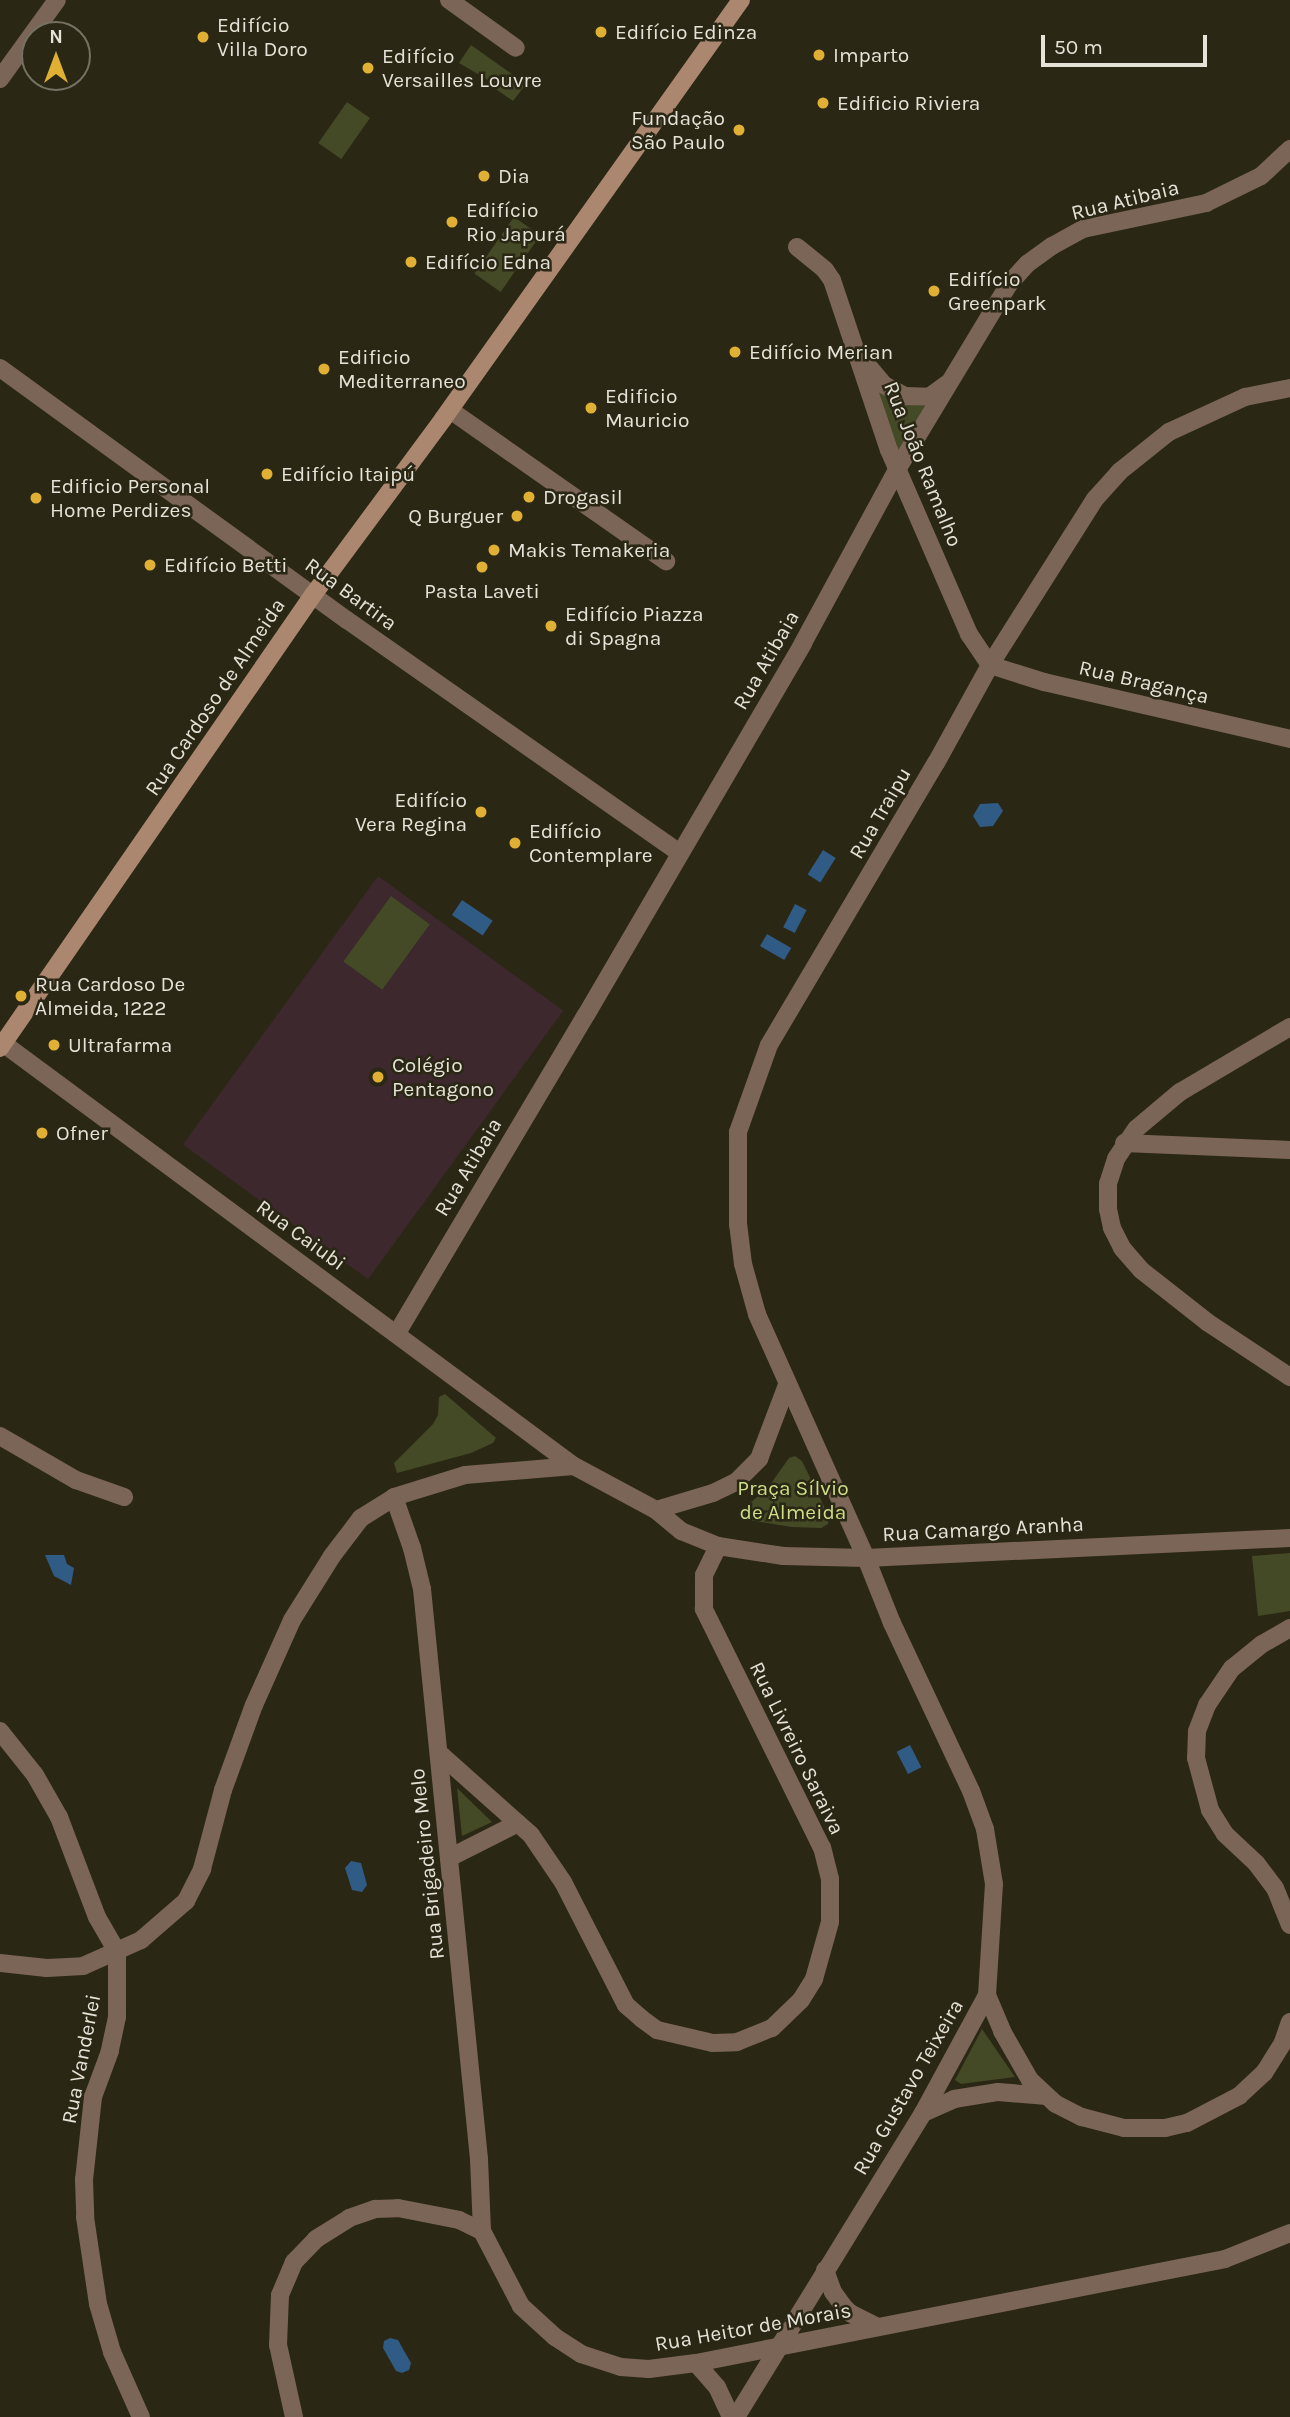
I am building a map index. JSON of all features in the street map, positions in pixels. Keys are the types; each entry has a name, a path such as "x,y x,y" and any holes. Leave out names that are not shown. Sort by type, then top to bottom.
{"main road":[{"name":"Rua Cardoso de Almeida","path":"1,1044 313,595 450,410 741,0"}],"street":[{"path":"0,79 57,0"},
{"path":"449,0 516,48"},
{"name":"Rua Atibaia","path":"397,1333 803,643 898,468 1009,284 1027,264 1083,229 1176,211 1230,194 1261,176 1290,149"},
{"name":"Rua João Ramalho","path":"797,247 825,270 832,280 857,349 885,441 969,634 990,665"},
{"path":"857,349 884,385 905,396 929,397 955,375"},
{"name":"Rua Bartira","path":"0,368 313,595 680,853"},
{"name":"Rua Traipu","path":"787,1385 757,1314 743,1264 738,1224 738,1132 769,1045 936,763 990,665 1073,529 1119,472 1169,432 1245,397 1290,388"},
{"path":"450,410 666,561"},
{"name":"Rua Bragança","path":"990,665 1044,682 1290,739"},
{"path":"1290,1027 1180,1092 1143,1122 1124,1143 1108,1184 1108,1209 1112,1228 1122,1248 1141,1270 1177,1300 1290,1377"},
{"name":"Rua Caiubi","path":"1,1044 397,1333 574,1466"},
{"path":"1124,1143 1290,1150"},
{"path":"656,1510 713,1493 736,1482 759,1459 787,1385"},
{"path":"787,1385 866,1558"},
{"path":"0,1436 76,1480 124,1497"},
{"path":"0,1963 47,1968 83,1966 141,1940 186,1901 202,1869 223,1790 254,1705 292,1620 332,1556 361,1518 394,1497 465,1475 574,1466"},
{"name":"Rua Camargo Aranha","path":"574,1466 656,1510 681,1531 718,1546 783,1556 866,1558 1290,1538"},
{"name":"Rua Brigadeiro Melo","path":"394,1497 412,1548 422,1589 480,2159 482,2231"},
{"name":"Rua Livreiro Saraiva","path":"439,1753 531,1835 563,1882 626,2005 657,2030 698,2042 737,2042 772,2028 802,2000 814,1979 830,1922 830,1879 822,1848 704,1609 704,1574 718,1546"},
{"name":"Rua Gustavo Teixeira","path":"696,2363 717,2387 734,2417 923,2113 987,1995 995,1884 985,1829 971,1790 892,1623 866,1558"},
{"path":"1290,1628 1262,1644 1232,1668 1207,1705 1197,1731 1196,1758 1210,1810 1225,1834 1256,1863 1275,1888 1290,1925"},
{"path":"0,1731 35,1775 59,1817 97,1917 117,1951"},
{"path":"449,1858 517,1823"},
{"name":"Rua Vanderlei","path":"117,1951 117,2017 110,2051 93,2097 84,2180 85,2217 98,2304 112,2353 141,2417"},
{"path":"987,1995 1002,2031 1030,2080 1047,2096 1082,2116 1124,2128 1165,2128 1187,2123 1239,2096 1264,2073 1283,2042 1290,2022"},
{"path":"923,2113 954,2099 998,2092 1047,2096"},
{"path":"294,2417 278,2345 280,2295 294,2262 316,2239 349,2218 375,2209 398,2208 459,2220 482,2231"},
{"name":"Rua Heitor de Morais","path":"482,2231 521,2306 555,2337 581,2354 621,2367 649,2369 696,2363 1225,2259 1290,2233"},
{"name":"Rua Heitor de Morais","path":"825,2270 833,2292 843,2306 850,2313 877,2327"}],"shaded area":[{"name":"Colégio Pentagono","path":"378,876 563,1011 368,1279 183,1145"}],"green space":[{"path":"471,45 526,84 513,101 493,87 495,84 459,63"},
{"path":"347,102 370,118 341,159 318,143"},
{"path":"514,217 540,235 501,292 474,274"},
{"path":"872,385 904,404 929,406 901,457"},
{"path":"391,896 430,924 382,990 343,962"},
{"path":"445,1394 496,1438 493,1443 471,1453 397,1473 394,1463 433,1424 438,1415 439,1397"},
{"name":"Praça Sílvio de Almeida","path":"795,1456 802,1461 822,1502 829,1517 828,1524 821,1528 792,1527 741,1519 740,1511 767,1489 789,1458"},
{"path":"1290,1553 1290,1611 1258,1616 1252,1556"},
{"path":"457,1788 492,1822 462,1836"},
{"path":"982,2029 1015,2077 961,2084 955,2080"}],"water":[{"path":"998,803 1003,811 993,826 980,827 973,816 980,804"},
{"path":"823,850 836,858 820,883 808,875"},
{"path":"462,900 493,921 483,936 452,915"},
{"path":"795,904 807,910 795,933 783,927"},
{"path":"767,934 791,948 784,960 760,946"},
{"path":"45,1555 64,1555 67,1564 74,1568 71,1585 54,1576"},
{"path":"910,1745 921,1767 908,1774 897,1752"},
{"path":"351,1861 361,1863 367,1885 362,1892 352,1890 345,1868"},
{"path":"390,2338 398,2340 411,2363 409,2370 402,2373 396,2371 383,2348 384,2341"}],"place":[{"name":"Edifício Edinza","path":"601,32"},
{"name":"Edifício Villa Doro","path":"203,37"},
{"name":"Imparto","path":"819,55"},
{"name":"Edifício Versailles Louvre","path":"368,68"},
{"name":"Edificio Riviera","path":"823,103"},
{"name":"Fundação São Paulo","path":"739,130"},
{"name":"Dia","path":"484,176"},
{"name":"Edifício Rio Japurá","path":"452,222"},
{"name":"Edifício Edna","path":"411,262"},
{"name":"Edifício Greenpark","path":"934,291"},
{"name":"Edifício Merian","path":"735,352"},
{"name":"Edificio Mediterraneo","path":"324,369"},
{"name":"Edificio Mauricio","path":"591,408"},
{"name":"Edifício Itaipú","path":"267,474"},
{"name":"Drogasil","path":"529,497"},
{"name":"Edificio Personal Home Perdizes","path":"36,498"},
{"name":"Q Burguer","path":"517,516"},
{"name":"Makis Temakeria","path":"494,550"},
{"name":"Edifício Betti","path":"150,565"},
{"name":"Pasta Laveti","path":"482,567"},
{"name":"Edifício Piazza di Spagna","path":"551,626"},
{"name":"Edifício Vera Regina","path":"481,812"},
{"name":"Edifício Contemplare","path":"515,843"},
{"name":"Rua Cardoso De Almeida, 1222","path":"21,996"},
{"name":"Ultrafarma","path":"54,1045"},
{"name":"Colégio Pentagono","path":"378,1077"},
{"name":"Ofner","path":"42,1133"}]}
